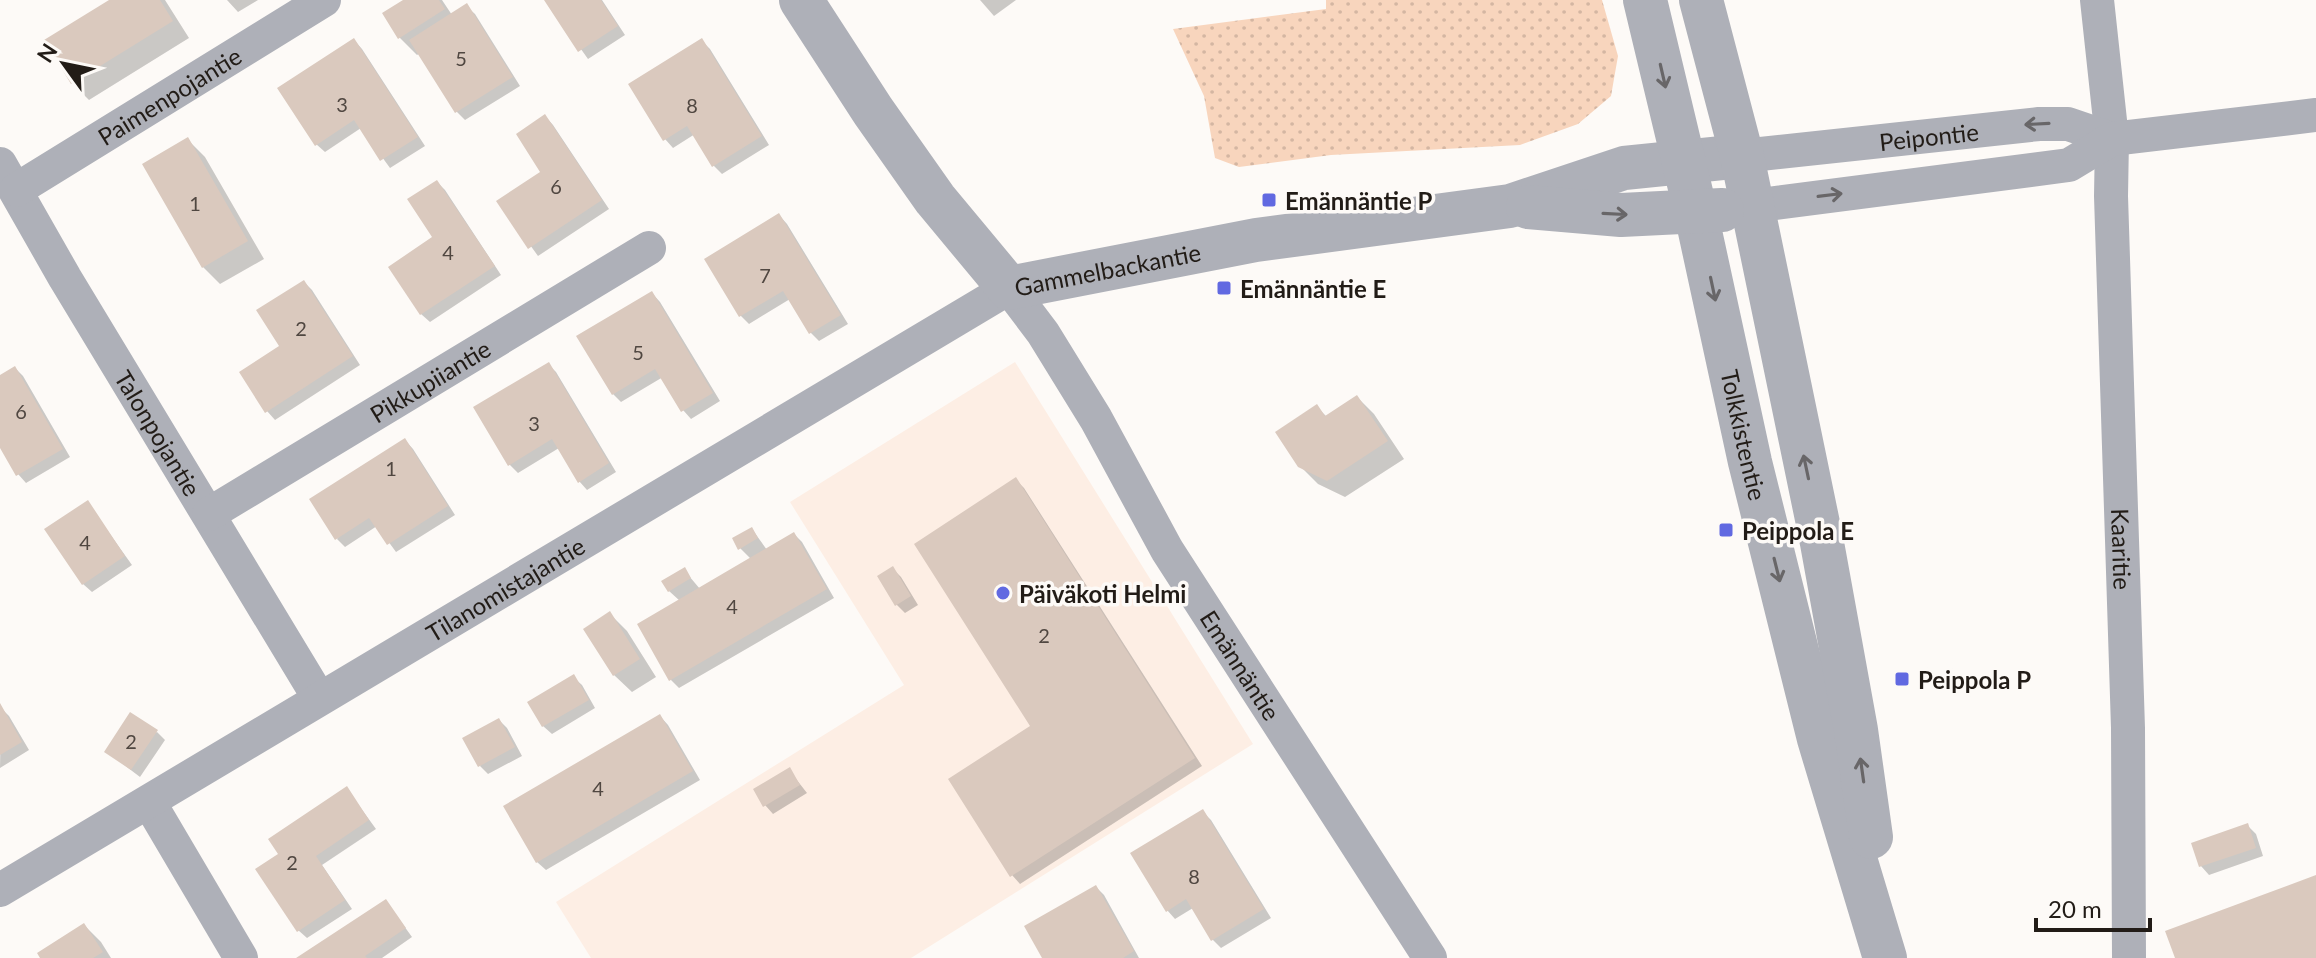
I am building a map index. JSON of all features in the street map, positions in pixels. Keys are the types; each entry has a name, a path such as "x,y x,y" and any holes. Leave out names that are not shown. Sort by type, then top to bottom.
{"street":[{"name":"Paimenpojantie","path":"8,177 324,0"},
{"name":"Gammelbackantie","path":"801,0 935,199 1009,288 1256,240 1510,206 1624,168 1742,156"},
{"name":"Tolkkistentie","path":"1645,0 1696,213 1750,462 1819,739 1887,958"},
{"name":"Tolkkistentie","path":"1701,0 1742,156 1819,528 1856,730 1887,958"},
{"name":"Kaaritie","path":"2097,0 2112,139 2111,212 2128,728 2129,958"},
{"name":"Peipontie","path":"1752,206 2069,165 2112,139 2316,115"},
{"name":"Peipontie","path":"1742,156 2039,124 2068,124 2112,139"},
{"name":"Talonpojantie","path":"8,177 65,278 319,698"},
{"name":"Gammelbackantie","path":"1510,206 1621,215 1696,213 1752,206"},
{"name":"Pikkupiiantie","path":"209,514 649,248"},
{"name":"Tilanomistajantie","path":"0,890 1009,288"},
{"name":"Emännäntie","path":"1009,288 1043,333 1096,419 1174,562 1430,958"},
{"path":"149,802 241,958"}],"shaded area":[{"path":"1326,0 1602,0 1618,56 1611,96 1578,124 1520,145 1331,155 1239,167 1215,158 1204,96 1173,29 1326,9"},
{"name":"Päiväkoti Helmi","path":"1015,362 1253,744 911,958 591,958 556,902 904,685 790,502"}],"building":[{"path":"109,0 160,0 173,21 71,84 44,40"},
{"path":"403,0 439,0 445,9 398,39 382,13"},
{"path":"544,0 601,0 618,26 578,52"},
{"path":"467,3 513,77 455,113 409,40"},
{"path":"354,38 418,137 380,161 354,120 315,146 277,88"},
{"path":"702,38 762,136 712,167 687,126 663,141 628,84"},
{"path":"545,114 602,200 528,249 496,201 540,172 516,134"},
{"path":"188,137 248,241 202,268 142,164"},
{"path":"437,180 495,266 420,315 388,267 432,237 407,199"},
{"path":"779,213 841,315 809,334 783,291 739,317 704,259"},
{"path":"304,280 353,356 265,413 239,372 279,346 256,310"},
{"path":"652,291 713,393 681,412 655,369 612,395 576,336"},
{"path":"549,362 609,463 578,483 552,439 508,466 473,407"},
{"path":"15,366 63,449 16,476 0,448 0,375"},
{"path":"1357,395 1388,441 1327,481 1298,467 1275,432 1317,404 1325,416"},
{"path":"405,438 448,506 387,545 369,518 335,540 309,499"},
{"path":"1016,477 1195,758 1010,877 948,779 1030,726 914,544"},
{"path":"88,500 125,556 82,585 44,529"},
{"path":"752,527 758,538 738,550 732,538"},
{"path":"794,532 827,589 669,681 637,624"},
{"path":"893,566 911,596 895,606 877,576"},
{"path":"685,567 691,578 668,592 661,581"},
{"path":"610,611 640,659 613,676 583,629"},
{"path":"574,674 589,700 542,727 527,702"},
{"path":"0,703 22,742 0,755"},
{"path":"130,712 158,730 131,770 104,752"},
{"path":"660,714 693,771 536,863 503,806"},
{"path":"499,718 515,747 478,767 462,738"},
{"path":"790,767 800,785 763,807 753,789"},
{"path":"347,786 369,820 316,856 345,900 297,932 255,869 278,854 268,839"},
{"path":"1203,809 1264,909 1211,941 1186,899 1166,912 1130,853"},
{"path":"2248,823 2256,848 2199,867 2191,843"},
{"path":"2316,875 2316,958 2175,958 2165,931"},
{"path":"1096,885 1134,951 1123,958 1042,958 1024,926"},
{"path":"386,899 406,928 365,956 367,958 296,958"},
{"path":"84,923 103,952 93,958 40,958 37,953"}],"place":[{"name":"Emännäntie P","path":"1269,200"},
{"name":"Emännäntie E","path":"1224,288"},
{"name":"Peippola E","path":"1726,530"},
{"name":"Päiväkoti Helmi","path":"1003,593"},
{"name":"Peippola P","path":"1902,679"}]}
